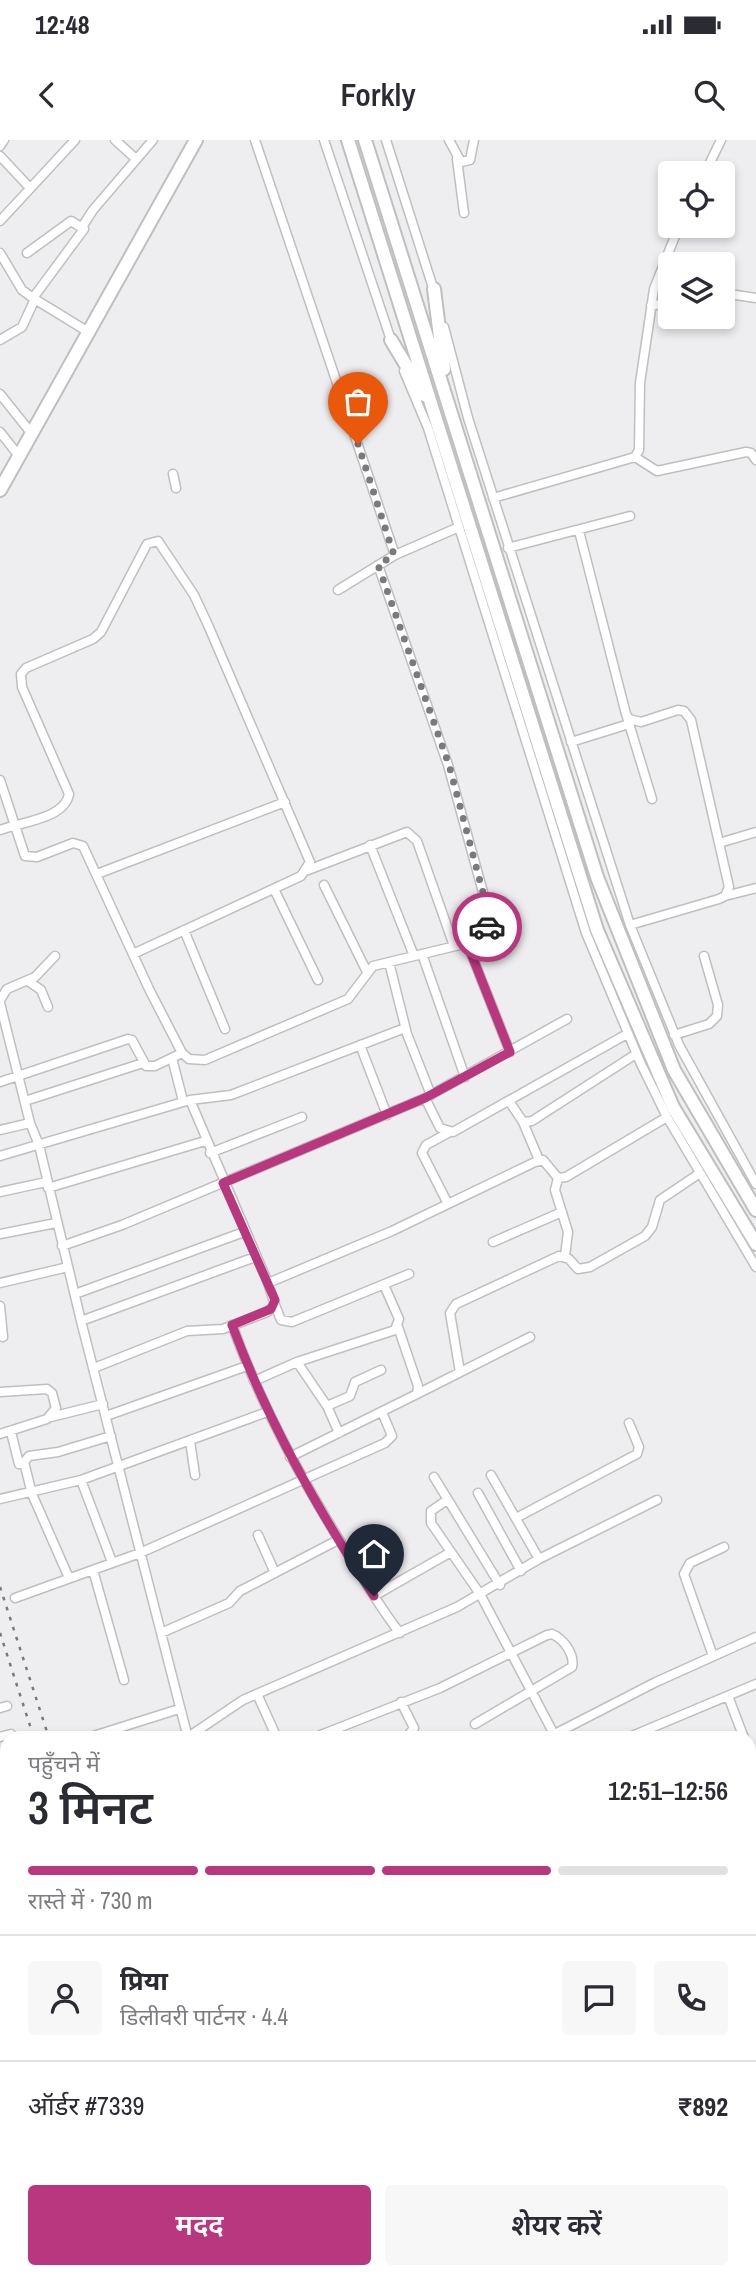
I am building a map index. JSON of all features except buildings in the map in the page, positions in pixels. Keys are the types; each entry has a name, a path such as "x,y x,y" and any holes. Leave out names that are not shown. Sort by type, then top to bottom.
{"main road":[{"path":"0,490 196,140"},
{"path":"348,140 597,930 673,1107 756,1244"},
{"path":"365,140 569,789 624,950 674,1070 756,1210"},
{"path":"434,289 447,397"},
{"path":"391,340 436,417"}],"street":[{"path":"0,146 4,140"},
{"path":"0,221 75,140"},
{"path":"115,140 136,159"},
{"path":"0,340 22,327 33,300 83,233 82,227 93,210 153,140"},
{"path":"255,140 394,555"},
{"path":"324,140 391,340 428,428 586,933 627,1034 667,1117 756,1267"},
{"path":"386,140 434,289 468,418 508,548 629,925 674,1034 716,1116 756,1184"},
{"path":"449,140 457,159 464,213"},
{"path":"457,159 461,162 470,160 474,140"},
{"path":"711,161 722,140"},
{"path":"0,156 30,188"},
{"path":"27,253 72,220 82,227"},
{"path":"493,498 635,457 639,450 640,383 656,282 674,238"},
{"path":"0,253 22,290 33,300 53,309 90,333"},
{"path":"735,295 756,298"},
{"path":"652,306 658,305"},
{"path":"0,394 32,434"},
{"path":"0,432 19,456"},
{"path":"635,457 647,468 657,471 746,452 751,453 756,460"},
{"path":"173,474 176,488"},
{"path":"508,548 631,516"},
{"path":"338,590 394,555 459,527"},
{"path":"579,531 626,714 652,799"},
{"path":"0,830 58,811 68,802 69,794 22,687 21,674 26,668 93,639 101,632 147,544 158,541 194,595 307,853 310,862 308,870"},
{"path":"0,780 25,856 37,857 78,843 87,852 133,954 182,1053 188,1059 205,1060 338,1004 357,991 373,966 467,943 481,936 488,927 489,915 449,765 378,565"},
{"path":"626,714 629,719 641,722 678,710 688,714 729,887 725,896"},
{"path":"570,742 629,724"},
{"path":"97,874 285,802"},
{"path":"133,954 274,889 308,870 402,832 413,835 454,946"},
{"path":"719,843 756,832"},
{"path":"370,845 418,955 465,1077"},
{"path":"324,885 367,972"},
{"path":"629,925 756,888"},
{"path":"274,889 318,980"},
{"path":"184,930 225,1029"},
{"path":"467,943 510,1052"},
{"path":"55,956 28,981 1,998 30,1123 39,1145 56,1223 186,1731"},
{"path":"674,1034 709,1024 717,1016 718,1005 704,956"},
{"path":"389,962 405,1028 428,1096 440,1128 448,1133"},
{"path":"28,981 40,990 48,1007"},
{"path":"62,1246 122,1225 387,1115 465,1077 567,1019"},
{"path":"0,1156 186,1100 231,1095 405,1028"},
{"path":"448,1204 422,1153 426,1145 627,1034"},
{"path":"0,1082 19,1078 128,1039 134,1044 143,1063"},
{"path":"360,1045 387,1115"},
{"path":"25,1101 143,1063 155,1066 182,1053"},
{"path":"523,1122 532,1121 636,1054"},
{"path":"172,1058 186,1100 283,1322 292,1322 409,1274"},
{"path":"509,1101 523,1122 539,1160"},
{"path":"210,1153 302,1117"},
{"path":"558,1178 566,1177 667,1117"},
{"path":"0,1130 30,1123"},
{"path":"0,1192 47,1185 205,1141"},
{"path":"268,1283 448,1204 539,1160 547,1163 558,1178"},
{"path":"565,1256 578,1269 584,1270 645,1236 652,1227 660,1200 700,1173"},
{"path":"558,1178 555,1190 568,1232 565,1256"},
{"path":"493,1242 562,1212"},
{"path":"0,1234 56,1223"},
{"path":"75,1294 244,1231"},
{"path":"460,1372 450,1313 452,1308 462,1300 565,1256"},
{"path":"81,1321 255,1257"},
{"path":"0,1283 68,1267"},
{"path":"384,1285 399,1319 398,1327 418,1386 417,1394"},
{"path":"94,1367 187,1331 213,1330 232,1325 275,1305"},
{"path":"0,1306 3,1337"},
{"path":"232,1325 267,1412 290,1457 338,1540 400,1633"},
{"path":"254,1381 297,1362 398,1327"},
{"path":"290,1457 530,1337"},
{"path":"297,1362 327,1406 339,1433"},
{"path":"106,1416 247,1366"},
{"path":"327,1406 350,1396 355,1382 381,1370"},
{"path":"0,1392 47,1389 52,1393 56,1408 51,1417"},
{"path":"0,1434 103,1404"},
{"path":"0,1499 32,1494 81,1480 267,1412"},
{"path":"15,1598 140,1553 390,1440 391,1432 382,1412"},
{"path":"516,1518 637,1454 639,1447 629,1423"},
{"path":"11,1432 19,1464"},
{"path":"69,1578 32,1494 24,1462 29,1455 58,1452 111,1436"},
{"path":"190,1441 195,1475"},
{"path":"491,1475 539,1559"},
{"path":"434,1477 499,1584"},
{"path":"81,1480 112,1562"},
{"path":"478,1493 521,1571"},
{"path":"447,1500 431,1511 429,1517 480,1594 532,1690 549,1731"},
{"path":"198,1731 257,1694 400,1633 480,1594 539,1559 657,1500"},
{"path":"258,1535 275,1573"},
{"path":"161,1633 229,1603 240,1591 338,1540"},
{"path":"713,1656 684,1573 690,1563 724,1547"},
{"path":"374,1596 452,1552"},
{"path":"93,1570 124,1680"},
{"path":"331,1731 440,1688 552,1634 562,1640 572,1657 572,1667 475,1724"},
{"path":"564,1731 756,1637"},
{"path":"644,1731 756,1684"},
{"path":"257,1694 274,1731"},
{"path":"728,1696 741,1731"},
{"path":"401,1703 414,1728 412,1731"},
{"path":"109,1731 179,1709"}],"railway":[{"path":"0,1587 47,1731"},
{"path":"0,1633 32,1731"}],"way so far":[{"path":"358,444 394,555 378,565 449,765 489,915 487,927"}],"route":[{"path":"374,1596 290,1457 267,1412 232,1325 271,1309 275,1300 223,1183 425,1098 510,1052 467,943 481,936 487,927"}]}
